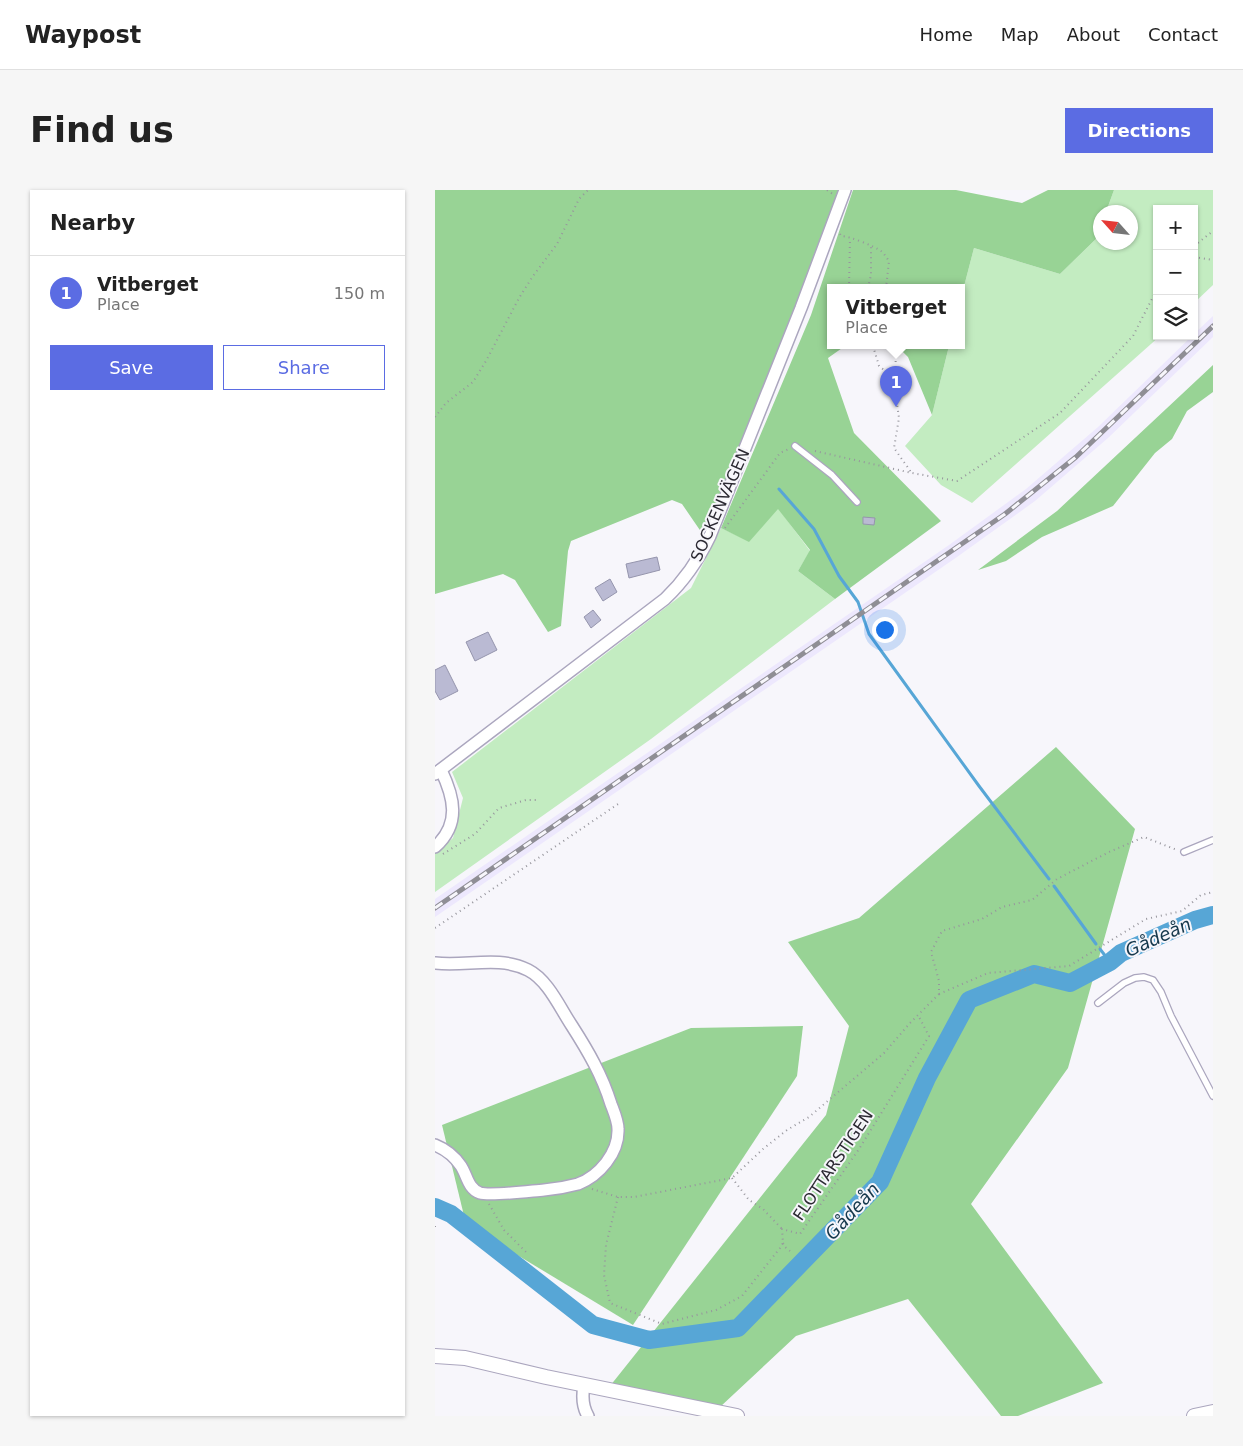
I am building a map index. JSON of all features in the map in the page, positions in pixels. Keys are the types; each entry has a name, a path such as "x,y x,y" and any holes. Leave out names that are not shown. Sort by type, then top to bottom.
{"street":[{"name":"SOCKENVÄGEN","path":"438,772 665,599 687,577 697,563 710,536 834,223 845,190"},
{"path":"438,772 449,787 453,809 449,828 440,842 439,850"},
{"path":"435,963 502,962 517,965 537,976 548,989 591,1055 610,1101 618,1129 616,1146 607,1162 589,1178 579,1183 542,1190 478,1192 471,1186 461,1165 435,1144"},
{"path":"435,1356 465,1358 583,1385 737,1416"},
{"path":"583,1385 582,1397 585,1410 589,1416"},
{"path":"1194,1416 1213,1412"}],"lane":[{"path":"795,446 832,475 857,502"},
{"path":"1184,852 1213,840"},
{"path":"1098,1003 1124,983 1135,978 1144,977 1153,980 1161,992 1171,1016 1213,1096"}],"path":[{"path":"435,417 446,403 473,382 519,298 557,244 579,199 588,190"},
{"path":"834,223 841,236 850,237 881,251 889,261 886,284"},
{"path":"1198,243 1213,231"},
{"path":"849,284 850,237"},
{"path":"869,284 871,274 871,245"},
{"path":"1198,258 1213,260"},
{"path":"814,450 912,474 957,481 1060,413 1133,336 1154,295"},
{"path":"874,349 879,366 895,378"},
{"path":"896,349 895,378 899,418 893,448 912,474"},
{"path":"710,536 723,532 780,453 795,446"},
{"path":"439,850 475,834 499,808 526,800 536,800"},
{"path":"435,928 621,802"},
{"path":"939,994 939,980 931,952 942,931 982,919 1002,907 1032,900 1057,879 1109,852 1144,837 1184,852"},
{"path":"579,1183 618,1197 634,1197 733,1178 763,1148 787,1130 809,1117 884,1053 939,994 988,973 1069,966 1146,919 1182,911 1201,895 1213,892"},
{"name":"FLOTTARSTIGEN","path":"783,1243 782,1230 800,1234 859,1149 929,1036 918,1015"},
{"path":"733,1178 749,1200 763,1209 782,1230"},
{"path":"483,1193 504,1230 528,1254"},
{"path":"618,1197 606,1245 604,1274 610,1303 662,1324 716,1310 741,1296 783,1243 790,1251"}],"shaded area":[{"path":"1213,316 1213,337 1108,438 1035,501 957,557 435,917 435,899 949,545 1026,489 1098,427 1188,340 1198,340 1198,330"}],"green space":[{"path":"435,190 841,190 706,539 682,504 672,500 571,541 568,551 561,626 548,632 515,580 503,574 435,594"},
{"path":"853,190 956,190 1022,203 1048,190 1114,190 1109,205 1093,205 1093,242 1060,274 974,248 965,284 827,284 827,349 841,349 828,358 854,433 941,521 835,599 798,571 810,550 778,509 749,542 721,528 811,315"},
{"path":"1114,190 1213,190 1213,285 1198,299 1198,205 1153,205 1153,340 1155,340 972,503 941,485 905,446 932,415 948,349 965,349 965,284 974,248 1060,274 1093,242 1093,250 1138,250 1138,205 1109,205"},
{"path":"900,349 948,349 932,415 908,357"},
{"path":"1213,365 1213,392 1187,411 1172,439 1155,453 1113,506 1042,537 1006,561 978,570 1057,511"},
{"path":"778,508 810,551 798,571 835,599 651,739 435,892 435,853 453,838 463,798 452,772 691,588 721,528 749,541"},
{"path":"1056,747 1135,829 1068,1068 971,1204 1103,1383 1018,1416 1001,1416 908,1299 796,1336 720,1407 610,1386 826,1115 849,1026 788,942 859,918"},
{"path":"803,1026 797,1076 633,1325 466,1224 442,1125 691,1028"}],"building":[{"path":"863,517 875,518 874,525 863,524"},
{"path":"657,557 660,570 629,578 626,564"},
{"path":"610,579 617,592 603,601 595,588"},
{"path":"593,610 601,620 591,628 584,617"},
{"path":"488,632 497,650 475,661 466,642"},
{"path":"445,665 458,691 440,700 435,691 435,670"}],"waterway":[{"path":"779,489 814,529 839,576 858,602 869,634 1049,879"},
{"path":"1054,886 1096,944"},
{"name":"Gådeån","path":"435,1207 451,1214 593,1325 649,1340 738,1328 880,1182 927,1078 969,1000 1034,974 1070,983 1110,962 1121,953 1195,920 1213,915"},
{"path":"1100,949 1110,962"}],"railway":[{"path":"435,908 1005,514 1076,457 1213,326"}],"place":[{"name":"Vitberget","path":"896,407"}]}
